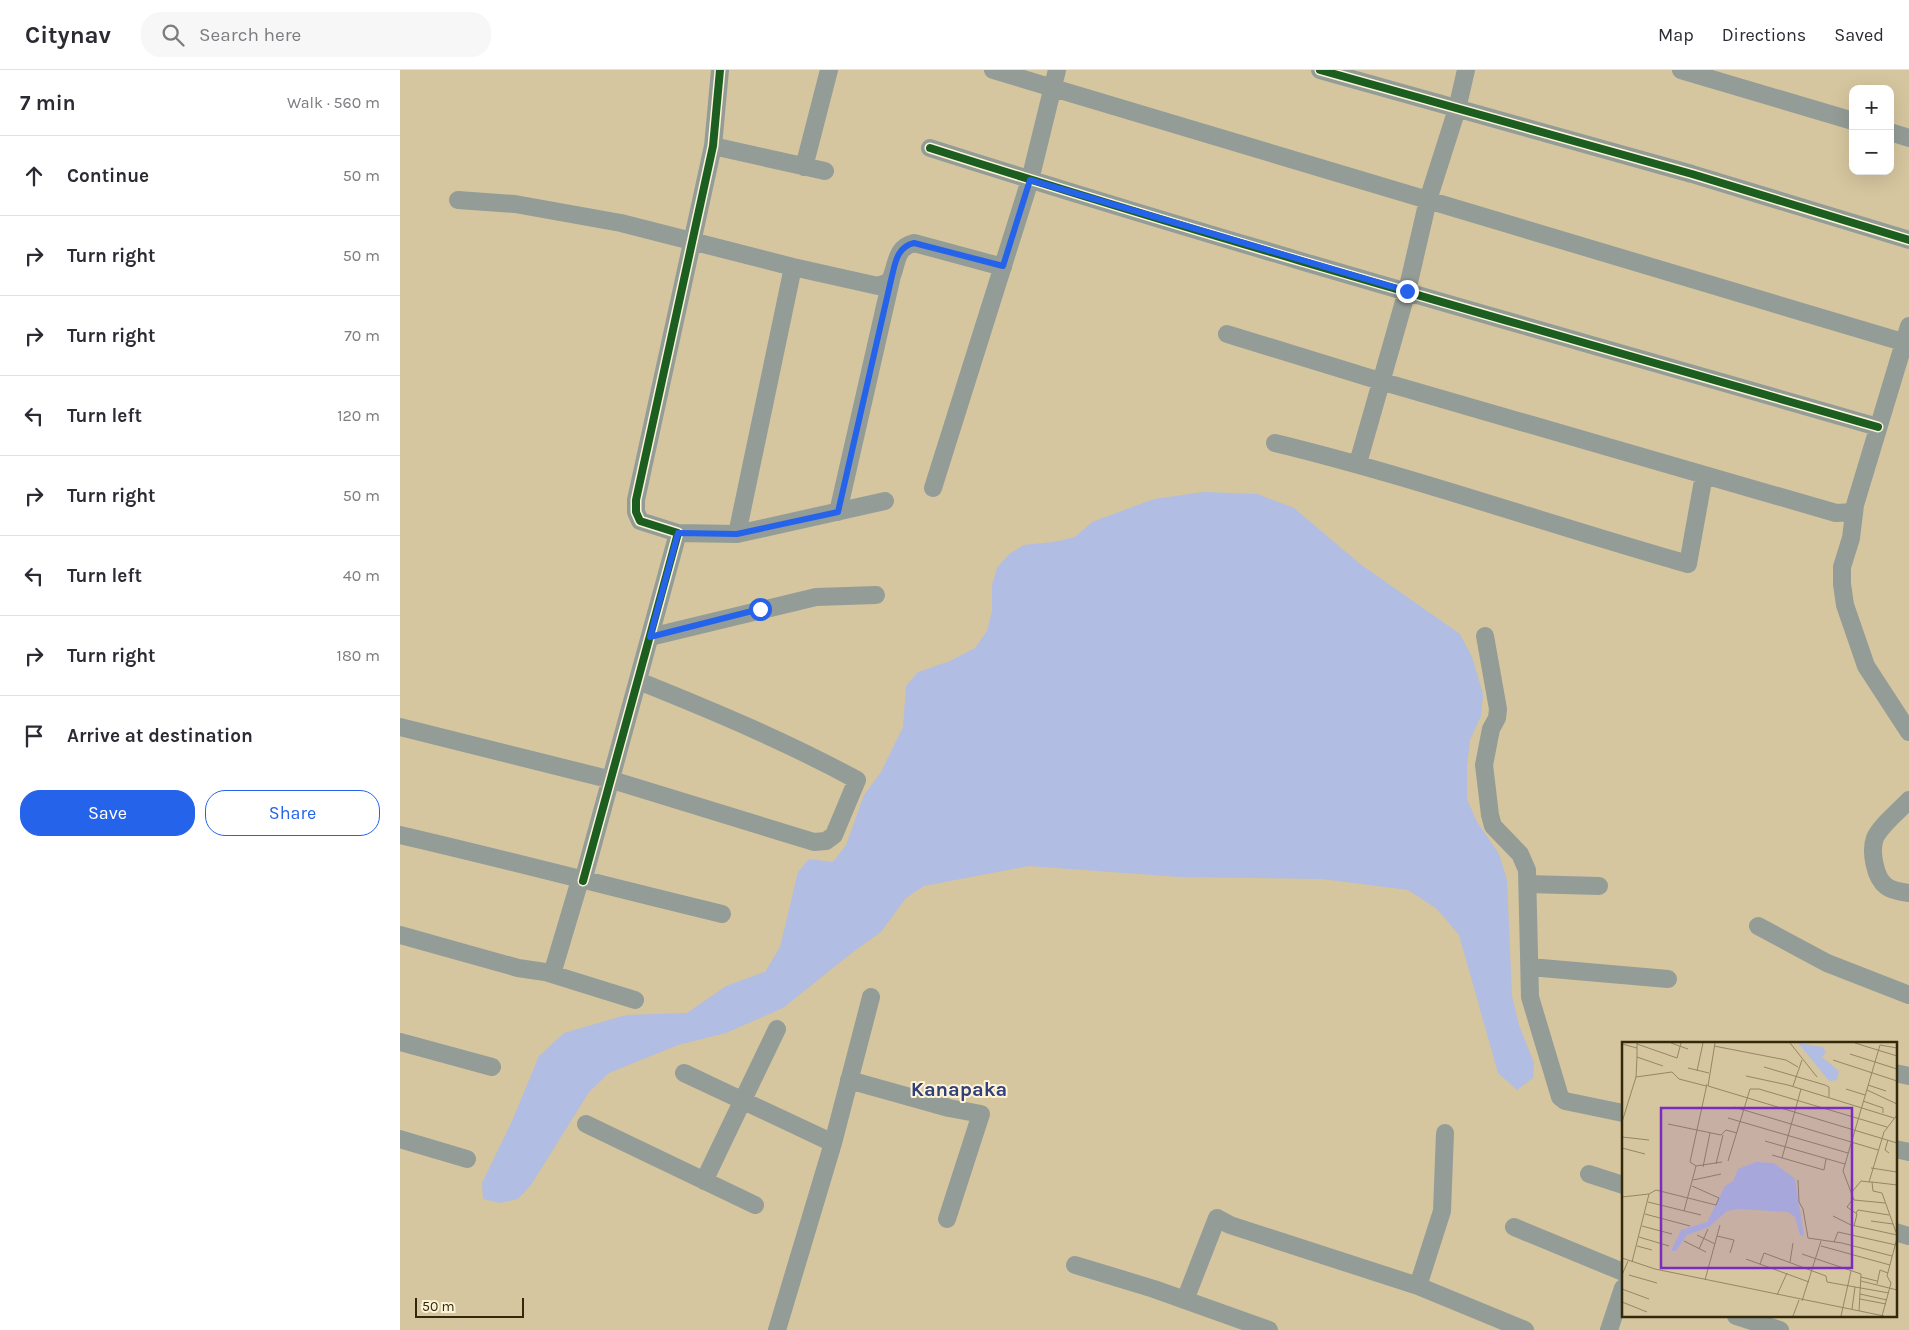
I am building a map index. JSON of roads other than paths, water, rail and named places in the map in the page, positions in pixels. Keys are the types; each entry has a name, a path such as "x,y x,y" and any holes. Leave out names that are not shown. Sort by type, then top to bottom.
{"street":[{"path":"720,70 713,146 636,500 636,512 640,521 678,533 737,534 886,501"},
{"path":"804,167 829,70"},
{"path":"993,70 1428,200 1907,337 1853,512 1851,538 1842,567 1842,584 1845,605 1866,666 1909,732"},
{"path":"933,488 1030,180 1051,88 1057,70"},
{"path":"1320,70 1692,174 1909,240"},
{"path":"1358,463 1407,291 1428,200 1457,109 1466,70"},
{"path":"1681,70 1849,120"},
{"path":"1894,133 1909,138"},
{"path":"713,146 825,171"},
{"path":"930,148 1030,180 1407,291 1878,427"},
{"path":"458,200 515,204 621,223 793,267 878,286 886,284 891,280"},
{"path":"838,512 891,280 900,250 914,243 1003,266"},
{"path":"737,534 793,267"},
{"path":"1227,334 1380,381 1836,513 1853,512"},
{"path":"1275,443 1358,463 1600,540 1688,564 1704,475"},
{"path":"552,974 612,780 678,533"},
{"path":"650,637 816,597 876,595"},
{"path":"1485,636 1498,710 1484,765 1490,815 1493,826 1523,858 1527,870 1530,997 1560,1097 1565,1100 1622,1113"},
{"path":"400,727 612,780 814,842 826,842 834,834 857,780 826,762 730,718 646,684"},
{"path":"1909,800 1882,828 1875,837 1874,845 1874,856 1879,879 1887,887 1909,893"},
{"path":"400,835 506,859 582,881 722,914"},
{"path":"1528,884 1599,886"},
{"path":"1758,926 1827,963 1909,995"},
{"path":"400,935 518,968 552,974 635,1000"},
{"path":"1530,967 1668,979"},
{"path":"777,1330 833,1143 871,997"},
{"path":"704,1181 777,1029"},
{"path":"400,1042 492,1067"},
{"path":"684,1073 833,1143"},
{"path":"1896,1073 1909,1076"},
{"path":"849,1080 949,1108 981,1114 947,1219"},
{"path":"586,1124 755,1205"},
{"path":"1418,1286 1442,1211 1445,1133"},
{"path":"400,1138 467,1159"},
{"path":"1896,1148 1909,1152"},
{"path":"1589,1174 1622,1185"},
{"path":"1185,1300 1217,1218 1230,1225 1418,1286 1525,1330"},
{"path":"1514,1227 1622,1272"},
{"path":"1896,1232 1909,1236"},
{"path":"1075,1264 1269,1330"},
{"path":"1609,1330 1622,1291"},
{"path":"1742,1318 1780,1330"}],"water":[{"path":"1204,492 1257,494 1294,508 1360,564 1460,634 1472,657 1483,694 1481,716 1470,740 1467,767 1467,799 1477,822 1499,854 1507,880 1512,996 1519,1025 1534,1063 1533,1078 1517,1090 1498,1073 1459,935 1437,909 1408,890 1322,879 1179,877 1029,866 924,886 906,898 881,932 783,1008 726,1033 678,1045 609,1073 589,1092 531,1185 518,1199 500,1203 483,1199 482,1183 512,1121 539,1056 564,1033 626,1015 687,1013 726,986 765,972 780,947 798,872 809,859 833,862 846,845 864,795 881,772 903,727 906,686 918,672 950,661 975,648 987,631 992,611 992,585 997,568 1009,554 1024,545 1054,542 1075,537 1092,522 1154,499"}],"district":[{"name":"Kanapaka","path":"959,1089"}]}
